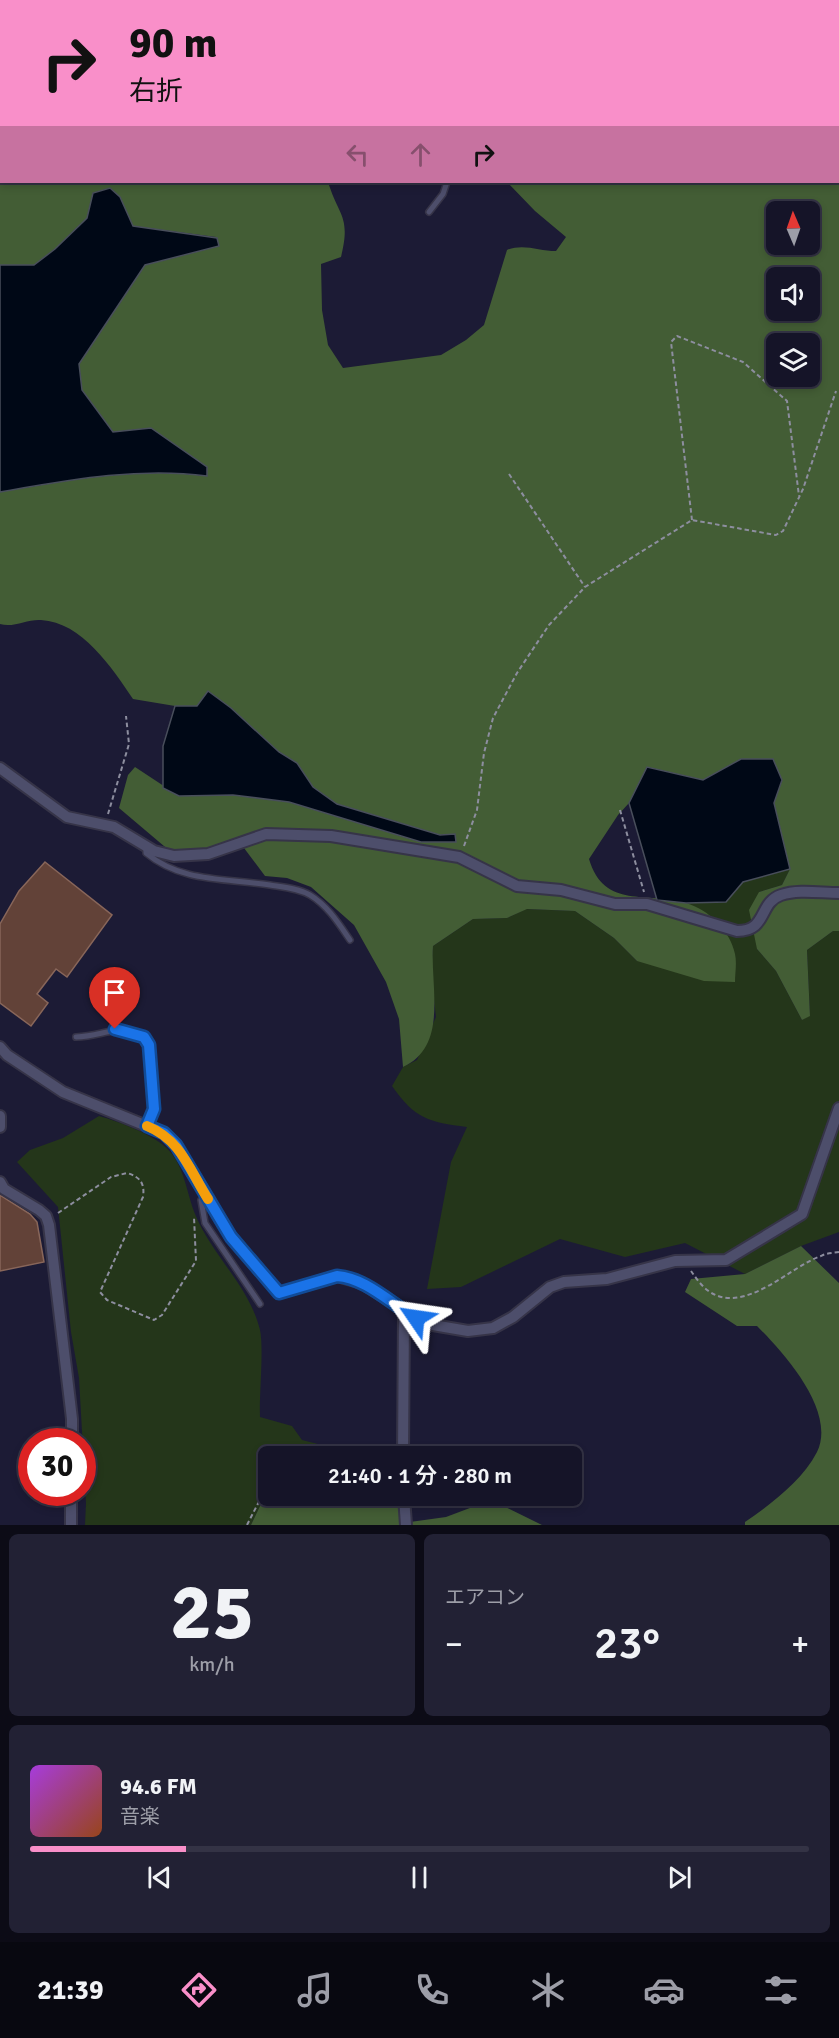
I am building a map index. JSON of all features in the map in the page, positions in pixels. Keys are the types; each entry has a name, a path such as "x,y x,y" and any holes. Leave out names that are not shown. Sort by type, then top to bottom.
{"street":[{"path":"0,768 67,817 114,827 146,846 174,856 208,854 266,834 311,834 459,857 517,886 561,890 615,904 647,904 737,931 748,931 758,924 768,903 780,895 791,892 839,893"},
{"path":"0,1047 7,1055 63,1092 164,1133 176,1145 244,1254 279,1293 337,1276 346,1277 362,1283 404,1312 427,1324 468,1331 493,1328 513,1317 550,1287 564,1282 607,1279 675,1260 726,1260 802,1214 839,1108"},
{"path":"0,1116 0,1127"},
{"path":"0,1182 4,1189 39,1210 47,1218 72,1428"},
{"path":"403,1446 404,1312"},
{"path":"71,1506 71,1525"},
{"path":"405,1506 406,1525"}],"lane":[{"path":"429,212 443,194 447,183"},
{"path":"146,846 146,853 157,862 199,879 227,879 292,888 310,895 328,909 350,940"},
{"path":"76,1037 93,1036 122,1029 144,1037 151,1054 154,1109 147,1126"},
{"path":"206,1195 201,1200 206,1222 260,1304"}],"path":[{"path":"692,520 671,342 676,336 743,362 787,401 799,498"},
{"path":"459,857 477,810 484,753 494,718 517,673 549,625 585,586 692,520 776,535 786,526 799,498 836,391"},
{"path":"509,474 585,586"},
{"path":"105,825 129,744 126,716"},
{"path":"620,810 647,904"},
{"path":"47,1218 111,1176 127,1173 140,1179 143,1184 143,1197 100,1292 102,1297 153,1320 162,1315 196,1261 194,1215"},
{"path":"684,1261 709,1292 719,1296 747,1296 782,1279 819,1256 839,1252"},
{"path":"247,1525 258,1504"}],"green space":[{"path":"0,183 328,183 342,217 345,233 341,257 321,264 322,310 328,345 343,368 441,355 466,340 484,325 507,250 525,247 556,251 566,237 535,211 508,183 839,183 839,931 833,931 807,950 810,1016 802,1020 776,971 757,949 749,910 759,892 782,885 790,869 774,803 782,780 741,759 703,780 647,767 629,803 618,815 589,859 596,875 605,886 616,892 629,896 686,903 710,916 723,929 732,945 736,961 735,982 704,981 637,961 614,938 575,911 527,909 507,918 473,919 433,946 434,1014 432,1030 427,1045 417,1057 403,1067 399,1019 386,982 354,925 311,887 287,878 265,876 241,844 200,853 171,852 119,808 128,775 135,767 179,796 233,795 289,802 421,842 455,834 440,835 337,804 313,787 297,763 279,752 231,708 208,692 197,706 175,706 133,699 105,661 83,638 70,629 41,620 10,625 0,624 0,492 103,476 155,473 207,476 151,428 113,432 82,390 79,364 145,264 219,246 216,237 132,226 120,197 93,193 87,218 55,249 34,265 0,265"},
{"path":"790,869 782,885 759,892 757,949 776,971 802,1020 810,1015 807,950 833,931 839,931 839,1232 801,1246 745,1274 685,1243 625,1257 560,1239 461,1287 427,1289 451,1162 467,1127 433,1121 424,1117 408,1106 392,1086 403,1067 417,1060 436,1017 431,972 433,946 473,919 507,918 526,909 575,911 614,938 637,961 722,924 686,903 726,902 743,882"},
{"path":"99,1116 149,1136 166,1147 172,1154 183,1175 202,1229 248,1299 255,1314 261,1338 260,1417 292,1426 302,1440 326,1446 258,1446 258,1506 260,1506 251,1525 85,1525 86,1506 96,1506 96,1428 82,1428 79,1378 71,1332 58,1207 17,1162 30,1150 63,1138"},
{"path":"801,1246 839,1283 839,1525 745,1525 745,1522 785,1491 811,1463 817,1452 821,1436 820,1419 814,1401 793,1366 757,1326 737,1326 685,1292 691,1279 745,1274"},
{"path":"260,1506 408,1506 410,1522 446,1517 475,1506 503,1506 542,1525 251,1525"}],"shaded area":[{"path":"110,188 120,197 133,226 217,238 219,246 145,265 79,364 82,390 113,432 151,428 207,467 207,476 155,473 103,476 0,492 0,265 34,265 55,249 87,218 93,193"},
{"path":"208,691 231,708 279,752 297,763 313,787 337,804 440,835 455,834 456,842 421,842 289,802 233,795 179,796 163,788 163,746 175,706 197,706"},
{"path":"741,759 773,759 782,780 774,803 790,869 743,882 726,902 686,903 657,900 629,803 647,767 703,780"}],"building":[{"path":"45,862 112,915 67,977 56,969 37,994 48,1003 31,1026 0,1003 0,924 19,891"},
{"path":"0,1195 30,1214 37,1222 44,1262 0,1271"}],"slow traffic":[{"path":"147,1126 164,1133 176,1145 208,1199"}],"route":[{"path":"115,1029 134,1032 144,1037 149,1045 154,1109 147,1126 164,1133 176,1145 231,1237 255,1268 279,1293 337,1276 346,1277 362,1283 416,1318"}]}
